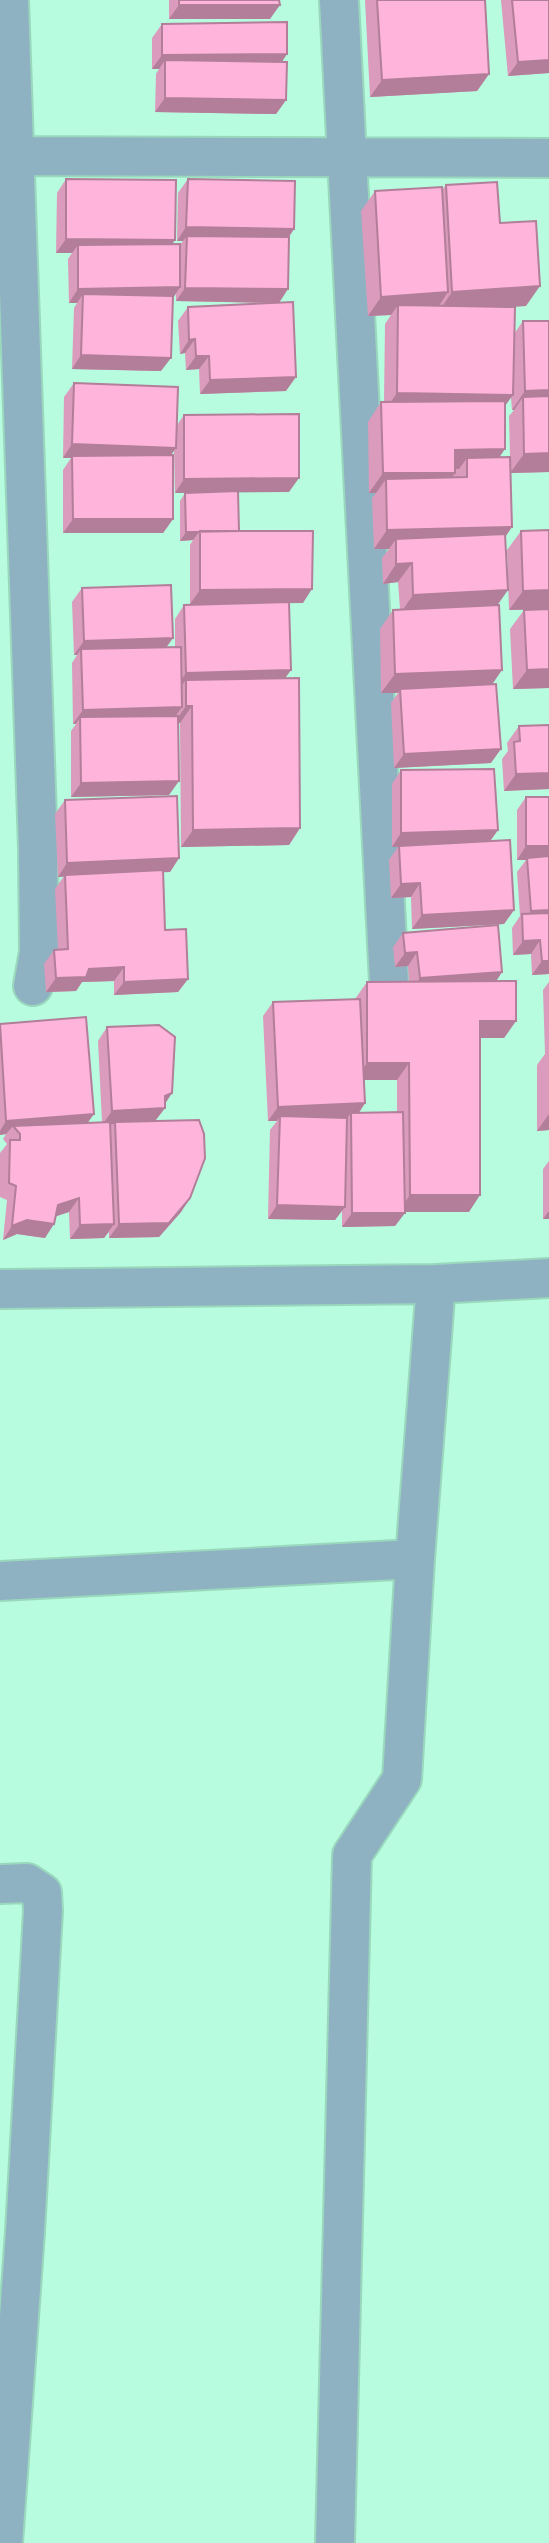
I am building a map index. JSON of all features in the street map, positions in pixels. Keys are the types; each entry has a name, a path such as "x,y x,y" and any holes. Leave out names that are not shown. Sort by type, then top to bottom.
{"street":[{"path":"9,0 8,156 38,861 40,951 33,986"},
{"path":"339,0 388,982"},
{"path":"8,156 549,158"},
{"path":"0,1289 436,1284 549,1278"},
{"path":"334,2543 352,1855 402,1779 415,1559 436,1284"},
{"path":"0,1581 415,1559"},
{"path":"0,1884 27,1883 42,1893 43,1911 13,2231 3,2543"}],"building":[{"path":"179,0 279,0 280,5 179,5"},
{"path":"377,0 485,0 489,74 382,80"},
{"path":"512,0 549,0 549,60 518,62"},
{"path":"287,22 287,54 162,55 162,24"},
{"path":"165,60 287,62 286,100 165,98"},
{"path":"66,179 176,180 175,240 66,239"},
{"path":"188,179 295,181 294,229 186,227"},
{"path":"497,182 500,223 536,221 540,286 452,292 446,185"},
{"path":"442,187 448,292 381,297 375,191"},
{"path":"187,236 289,237 288,289 185,288"},
{"path":"180,244 180,287 78,289 78,245"},
{"path":"83,294 173,296 171,358 81,355"},
{"path":"293,302 296,377 210,380 209,356 196,356 195,339 189,340 188,307"},
{"path":"398,305 515,307 513,395 397,393"},
{"path":"523,321 549,321 549,390 525,391"},
{"path":"74,383 178,387 176,448 72,444"},
{"path":"549,396 549,453 524,454 523,397"},
{"path":"505,401 505,449 455,450 455,473 383,473 381,402"},
{"path":"299,414 299,478 184,479 184,415"},
{"path":"173,455 173,519 73,519 72,456"},
{"path":"510,457 512,527 387,530 386,479 467,477 467,458"},
{"path":"238,491 239,531 186,532 185,493"},
{"path":"549,530 549,590 523,591 521,531"},
{"path":"200,531 313,531 312,589 200,590"},
{"path":"505,534 508,590 413,595 412,563 396,564 396,539"},
{"path":"171,585 173,638 84,641 82,588"},
{"path":"289,602 291,670 186,673 184,605"},
{"path":"499,605 502,670 395,674 393,610"},
{"path":"549,609 549,669 527,670 524,610"},
{"path":"181,647 182,707 83,710 81,649"},
{"path":"299,678 300,828 193,830 192,706 186,706 186,680"},
{"path":"496,684 501,749 404,754 400,689"},
{"path":"178,716 179,781 81,783 80,717"},
{"path":"549,725 549,773 516,774 514,742 520,741 519,726"},
{"path":"494,769 498,830 401,833 401,770"},
{"path":"177,796 179,858 67,863 65,800"},
{"path":"526,797 549,797 549,846 526,846"},
{"path":"510,840 514,910 422,915 420,883 401,884 399,846"},
{"path":"549,856 549,910 531,911 527,858"},
{"path":"163,870 165,930 186,929 188,979 124,982 124,967 89,969 86,977 56,978 54,950 68,949 65,875"},
{"path":"549,913 549,961 542,961 540,940 523,941 522,914"},
{"path":"498,925 502,972 420,978 417,952 405,953 403,933"},
{"path":"516,981 516,1021 480,1021 480,1195 410,1195 409,1063 367,1063 367,982"},
{"path":"360,999 365,1103 278,1107 273,1002"},
{"path":"86,1017 94,1114 6,1121 0,1024"},
{"path":"159,1025 175,1037 172,1093 165,1096 165,1108 112,1111 107,1027"},
{"path":"403,1112 405,1213 352,1213 351,1113"},
{"path":"280,1116 347,1118 345,1207 277,1205"},
{"path":"199,1120 204,1134 205,1158 190,1198 169,1223 119,1224 115,1122"},
{"path":"110,1122 114,1224 80,1225 79,1198 58,1205 54,1224 27,1220 12,1226 16,1186 9,1183 10,1140 20,1140 20,1134 13,1126"}]}
